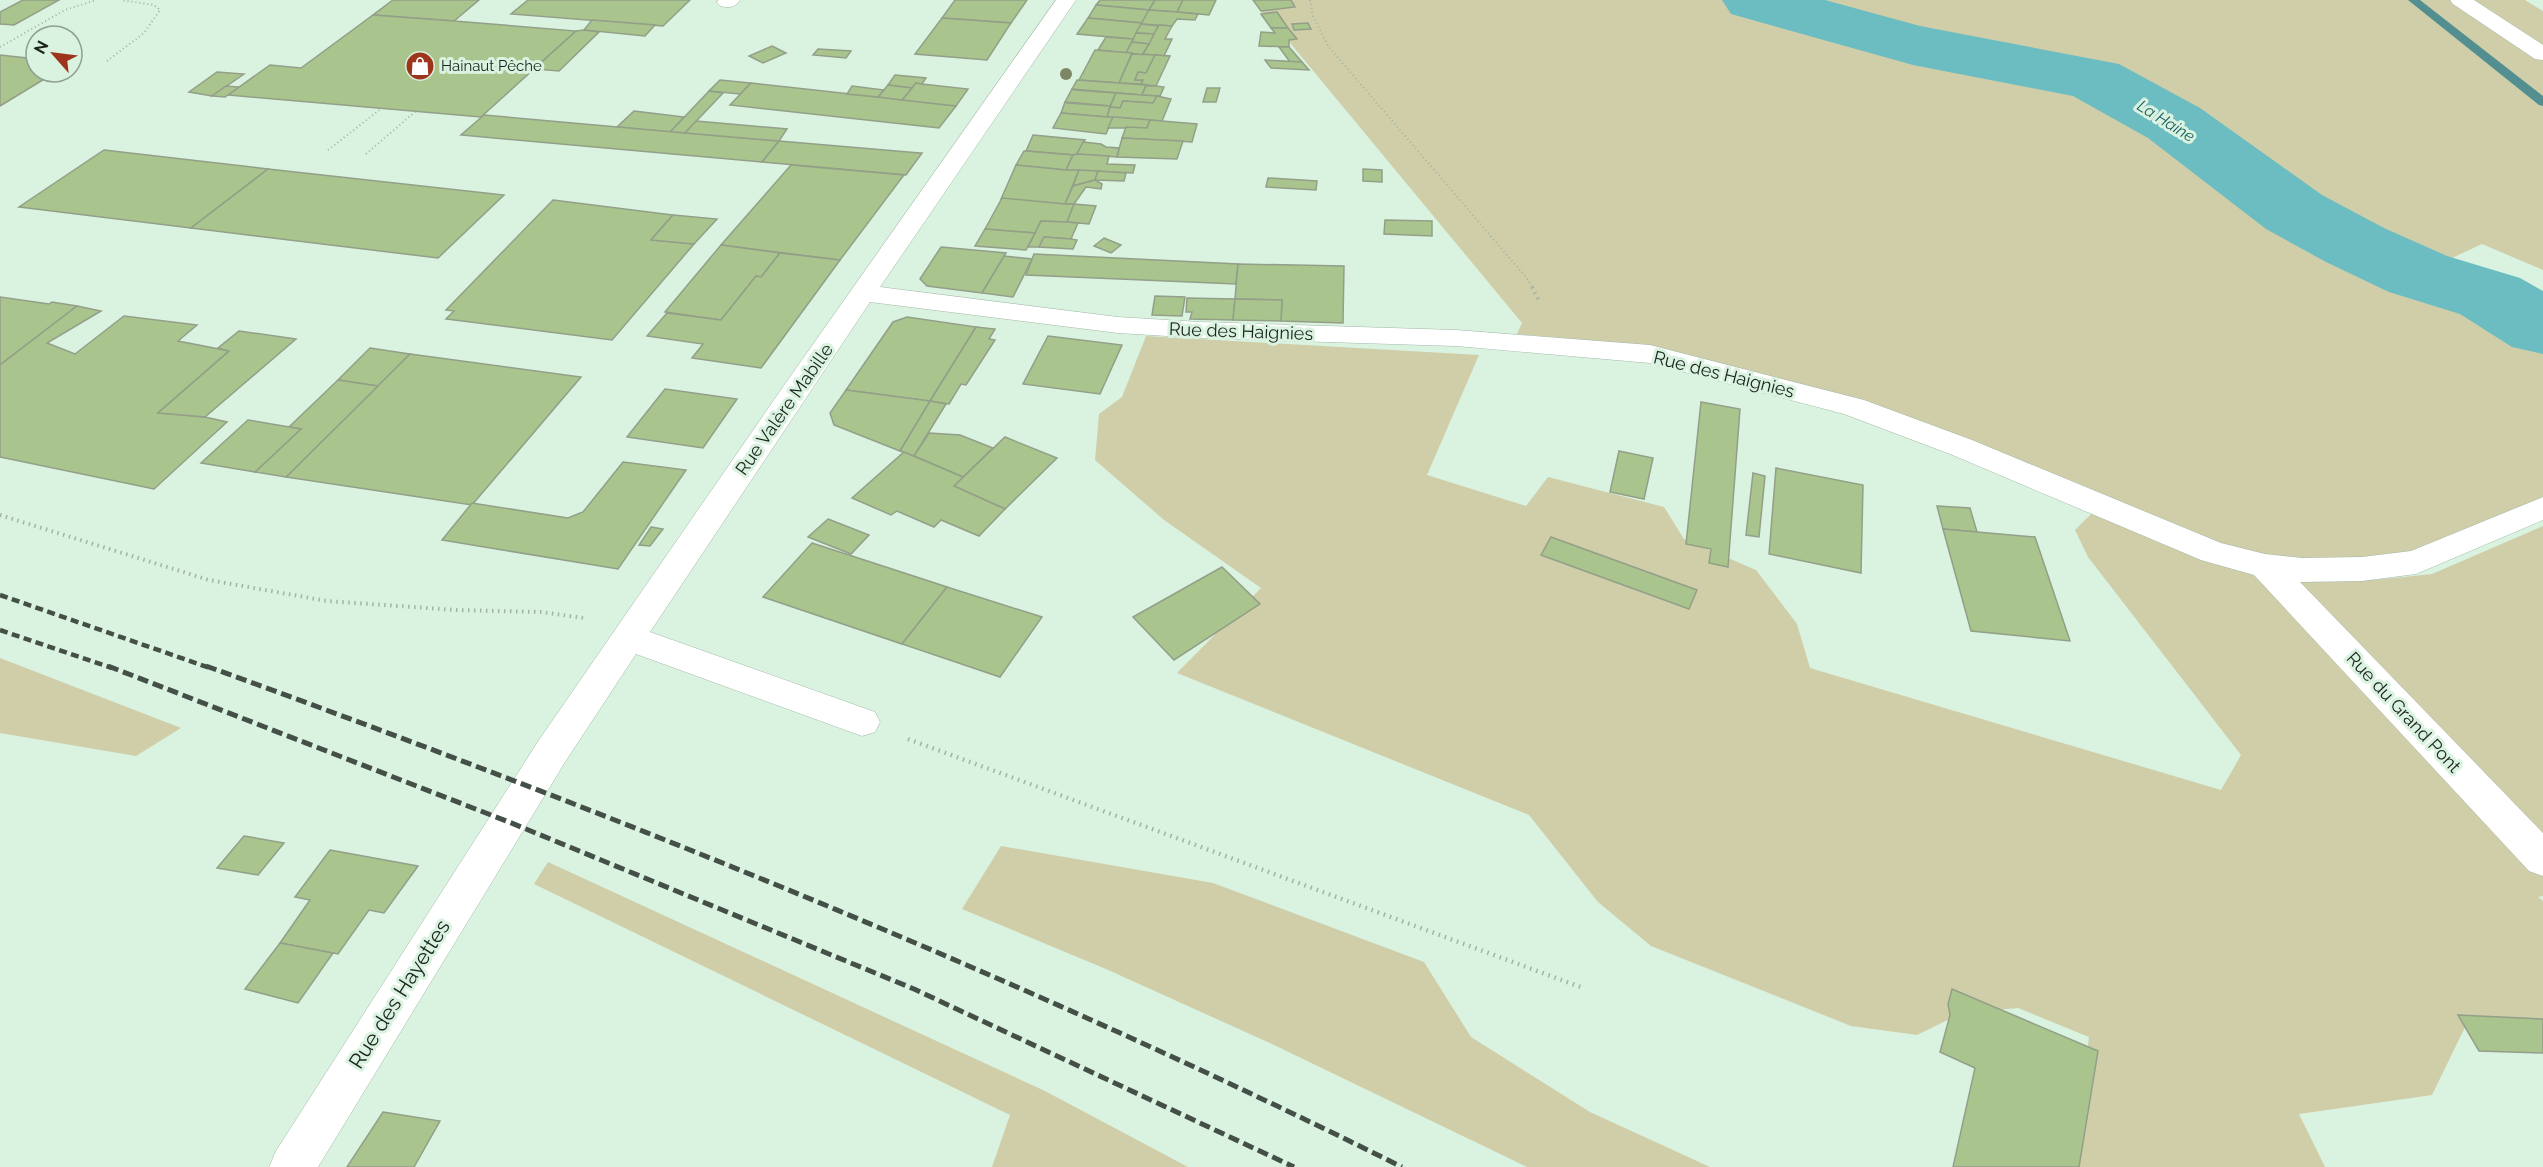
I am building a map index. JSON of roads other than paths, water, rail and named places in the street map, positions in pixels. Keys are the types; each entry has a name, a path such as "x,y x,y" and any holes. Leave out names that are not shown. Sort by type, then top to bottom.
{"street":[{"name":"Rue Valère Mabille","path":"508,822 632,632 795,390 865,293 1065,0"},
{"path":"2460,0 2543,54"},
{"name":"Rue des Haignies","path":"865,293 1118,325 1200,330 1456,338 1650,354 1854,407 1961,447 2212,552 2265,566 2302,570 2362,569 2416,562 2543,508"},
{"name":"Rue du Grand Pont","path":"2265,566 2543,860"},
{"path":"632,632 862,722"},
{"name":"Rue des Hayettes","path":"292,1167 508,822"}],"waterway":[{"name":"La Haine","path":"1754,0 1913,45 2094,79 2174,123 2294,212 2355,245 2418,274 2490,296 2543,328"},
{"path":"2413,0 2543,102"}],"railway":[{"path":"0,595 210,668"},
{"path":"0,630 112,668"},
{"path":"108,666 509,822 914,989 1294,1167"},
{"path":"206,666 510,779 811,899 1109,1028 1402,1167"}],"place":[{"name":"Hainaut Pêche","path":"420,66"}]}
